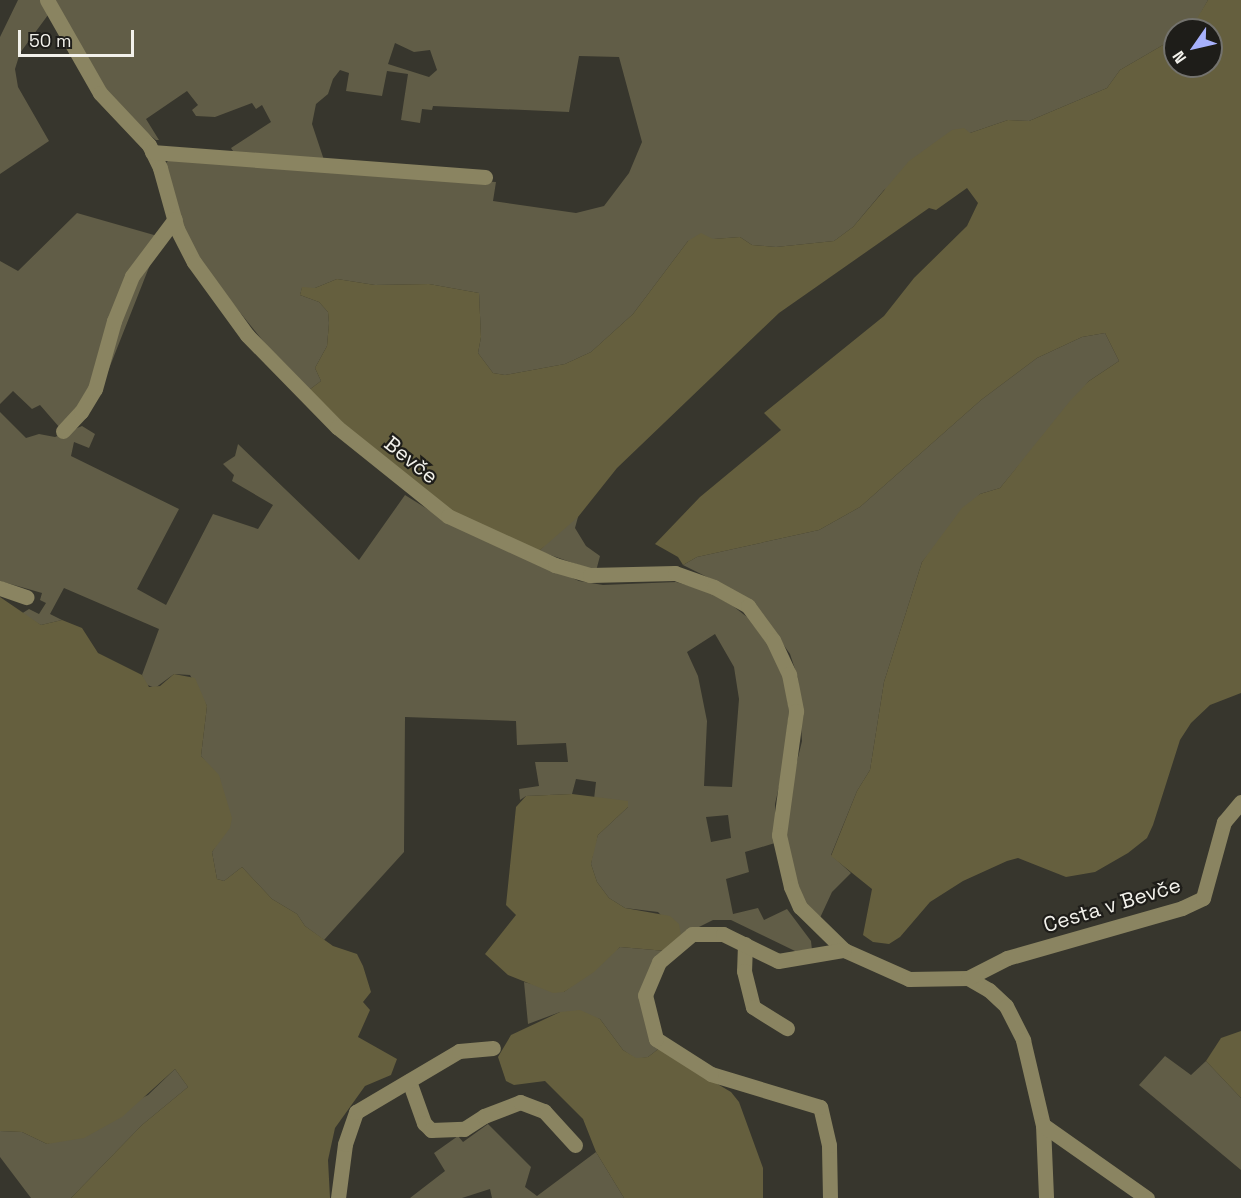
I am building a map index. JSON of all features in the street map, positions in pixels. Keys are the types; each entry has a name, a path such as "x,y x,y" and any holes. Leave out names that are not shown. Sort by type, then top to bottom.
{"street":[{"name":"Bevče","path":"47,0 100,93 152,152 175,219 194,262 248,335 337,427 448,516 555,566 590,575 675,573 714,587"},
{"path":"152,152 485,177"},
{"path":"63,431 81,412 95,389 114,321 132,276 175,219"},
{"name":"Cesta v Bevče","path":"714,587 748,606 773,640 789,674 796,711 779,835 791,887 800,907 844,950 909,980 968,978 1008,958 1182,908 1203,898 1224,822 1241,802"},
{"path":"0,588 26,597"},
{"path":"830,1198 829,1145 820,1107 711,1074 656,1039 645,995 659,962 692,934 723,934 778,961 844,950"},
{"path":"745,944 744,971 753,1007 787,1028"},
{"path":"968,978 989,990 1006,1006 1023,1040 1043,1125 1046,1198"},
{"path":"338,1198 345,1144 357,1112 459,1051 493,1048"},
{"path":"409,1080 424,1123 431,1130 464,1129 484,1116 520,1102 544,1111 575,1145"},
{"path":"1043,1125 1147,1198"}],"shaded area":[{"path":"18,0 41,0 48,15 20,53 15,69 18,87 49,141 0,174 0,37"},
{"path":"51,0 1208,0 1198,18 1163,18 1163,45 1120,70 1107,88 1029,121 1008,120 970,133 884,190 853,227 834,241 776,247 752,245 740,237 688,241 633,314 591,352 565,364 505,375 493,373 478,353 481,337 479,293 429,284 375,285 337,279 315,288 302,288 300,295 319,302 328,312 327,346 315,368 321,381 309,390 268,347 201,264 183,227 165,164 169,160 496,182 493,201 576,213 604,206 629,173 642,142 619,57 579,56 569,112 433,106 432,110 422,109 420,123 401,120 408,74 387,71 382,96 346,91 349,73 340,70 333,79 328,94 316,104 312,124 324,160 235,154 231,148 271,122 262,105 256,109 252,103 215,117 196,116 192,110 198,105 187,91 146,119 159,140 119,111","holes":["395,43 414,52 430,50 437,70 429,77 388,64"]},
{"path":"1208,0 1241,0 1241,693 1210,705 1191,723 1180,740 1147,838 1128,853 1095,872 1066,877 1018,858 1007,861 963,881 930,902 900,937 889,944 873,942 863,935 872,889 831,856 857,791 870,770 884,682 922,562 962,508 980,494 1000,488 1070,401 1089,381 1119,361 1105,333 1082,337 1037,358 981,400 860,507 819,530 697,557 683,565 678,557 655,544 700,497 781,430 764,413 884,316 914,278 967,226 978,203 967,188 936,210 929,208 779,313 617,468 578,517 539,551 454,514 348,428 309,390 321,381 315,368 327,346 329,323 328,312 319,302 300,295 302,287 315,288 337,279 375,285 429,284 479,293 481,337 478,353 493,373 505,375 565,364 591,352 633,314 688,241 701,233 713,239 740,237 752,245 776,247 834,241 853,227 909,161 952,130 964,128 970,133 1008,120 1029,121 1107,88 1120,70 1163,45 1163,78 1223,78 1223,18 1197,18"},
{"path":"77,213 161,237 99,394 60,428 40,405 32,409 13,391 0,404 0,261 18,271"},
{"path":"1105,333 1119,361 1089,381 1000,488 980,494 922,562 884,682 870,770 857,791 831,855 851,873 832,892 819,920 804,902 792,873 784,831 787,803 802,741 798,678 790,654 766,620 709,578 683,565 697,557 819,530 860,507 981,400 1037,358 1082,337"},
{"path":"0,412 26,438 39,434 55,437 82,426 95,434 89,448 74,442 71,456 179,509 137,589 166,605 213,514 258,529 273,505 232,481 234,475 223,464 235,456 238,444 359,560 405,495 445,520 579,581 603,585 676,582 707,591 747,617 774,653 785,684 789,711 783,769 775,804 775,843 745,852 749,872 726,879 733,914 758,908 764,920 787,909 811,941 812,950 795,951 731,920 713,920 681,936 658,912 625,908 609,898 597,882 591,864 594,847 598,835 628,807 610,799 594,799 596,782 576,779 572,794 526,796 520,800 519,789 539,786 535,762 568,762 566,743 517,745 516,721 405,717 404,852 324,940 305,926 297,914 272,899 242,867 224,881 217,879 212,852 219,841 206,762 201,756 207,706 190,675 174,674 155,688 145,684 142,675 159,629 64,588 50,614 62,620 41,625 21,614 29,609 39,614 46,603 40,600 42,593 0,581","holes":["715,634 734,667 739,699 732,787 704,786 707,721 698,676 687,652","728,815 731,838 711,842 706,817"]},
{"path":"574,516 578,517 575,528 586,546 600,556 596,571 539,551"},
{"path":"0,597 41,625 62,620 82,628 98,653 142,675 149,687 160,686 174,674 195,678 207,706 201,756 219,775 232,818 230,828 212,852 217,879 224,881 242,867 272,899 297,914 305,926 333,946 357,954 371,992 363,1002 370,1010 358,1037 397,1059 391,1075 365,1086 335,1128 328,1160 330,1198 71,1198 142,1125 188,1087 175,1069 122,1117 84,1138 47,1144 22,1132 0,1131"},
{"path":"572,794 628,801 628,807 598,835 591,864 597,882 609,898 625,908 670,916 679,924 681,936 666,951 620,947 594,972 564,992 553,993 508,975 485,954 516,915 506,905 516,807 526,796"},
{"path":"620,947 666,951 651,995 653,1011 666,1043 648,1057 636,1059 623,1050 600,1019 560,1012 528,1024 524,982 564,992"},
{"path":"580,1010 600,1019 623,1050 636,1058 648,1057 666,1043 687,1066 731,1092 739,1102 763,1168 763,1198 624,1198 596,1152 583,1119 545,1081 514,1085 506,1081 498,1057 511,1035 560,1012"},
{"path":"1241,1031 1241,1098 1206,1061 1221,1038"},
{"path":"1165,1056 1191,1075 1206,1061 1241,1098 1241,1170 1139,1085"},
{"path":"175,1069 188,1087 142,1125 71,1198 31,1198 0,1157 0,1131 22,1132 47,1144 148,1095"},
{"path":"488,1124 531,1167 525,1187 537,1196 596,1152 624,1198 492,1198 490,1189 462,1198 410,1198 445,1171 434,1153 458,1136 463,1142"}]}
